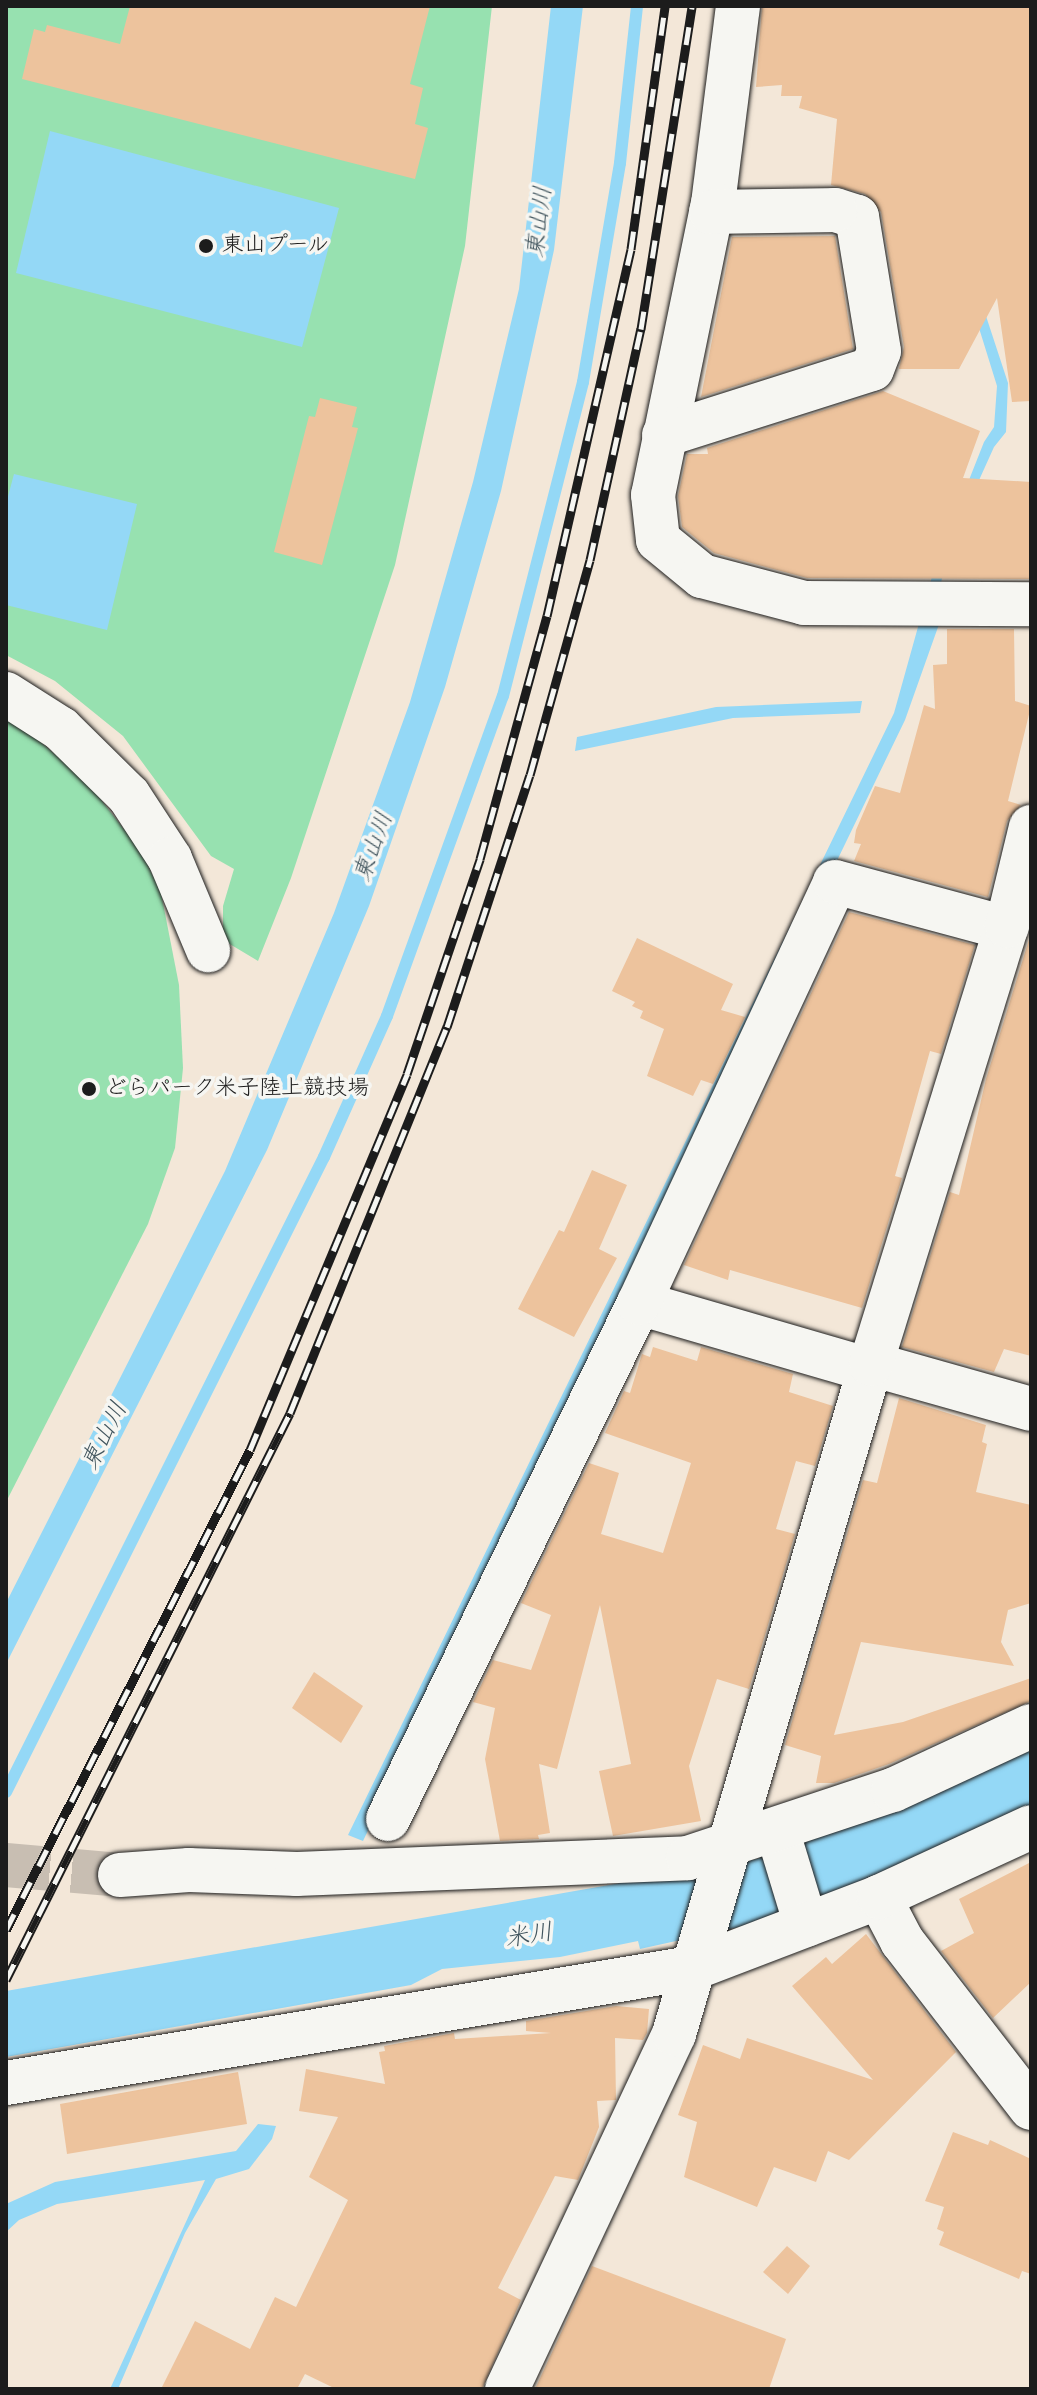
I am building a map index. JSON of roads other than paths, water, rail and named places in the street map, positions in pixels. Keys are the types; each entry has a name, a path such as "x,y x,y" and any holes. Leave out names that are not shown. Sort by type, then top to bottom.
{"street":[{"path":"738,6 711,212 664,435 653,521 658,540 686,567 738,588 804,603 1031,604"},
{"path":"664,435 872,369 879,351 857,217 835,210 711,212"},
{"path":"6,694 61,729 129,796 170,859 208,950"},
{"path":"507,2389 674,2034 870,1367 1006,928 1030,834"},
{"path":"388,1819 639,1303 835,882 1006,928"},
{"path":"639,1303 1031,1409"},
{"path":"120,1875 581,1864 688,1858 779,1839 1031,1726"},
{"path":"6,2083 700,1954 879,1897 1031,1827"},
{"path":"779,1839 804,1919"},
{"path":"879,1897 902,1941 1031,2108"}],"water":[{"name":"東山川","path":"551,6 583,6 554,250 501,491 445,687 369,906 267,1150 6,1664 6,1603 225,1171 334,913 410,702 473,482 519,289"},
{"path":"50,131 339,208 302,347 16,273"},
{"path":"970,299 986,316 1008,383 1006,432 994,447 948,549 940,588 943,613 905,720 363,1841 348,1835 894,713 935,566 984,442 994,427 997,386"},
{"path":"14,474 137,504 107,630 6,605 6,504"},
{"path":"862,701 860,713 733,718 575,751 577,737 716,707"},
{"name":"米川","path":"1031,1745 1031,1806 789,1916 640,1949 638,1941 560,1957 442,1969 411,1985 6,2057 6,1991 757,1859"},
{"path":"258,2124 276,2126 272,2139 249,2169 216,2179 185,2233 118,2389 110,2389 205,2180 57,2204 19,2220 6,2232 6,2204 55,2182 236,2151"}],"waterway":[{"path":"6,1792 324,1157 387,1016 503,696 583,382 620,163 637,6"}],"tunnel":[{"path":"6,1865 120,1875"}],"railway":[{"path":"6,1930 250,1450 407,1074 480,859 547,616 631,249 665,6"},
{"path":"6,1980 290,1413 447,1027 530,775 590,560 641,329 692,6"}],"place":[{"name":"東山プール","path":"206,246"},
{"name":"どらパーク米子陸上競技場","path":"89,1089"}]}
